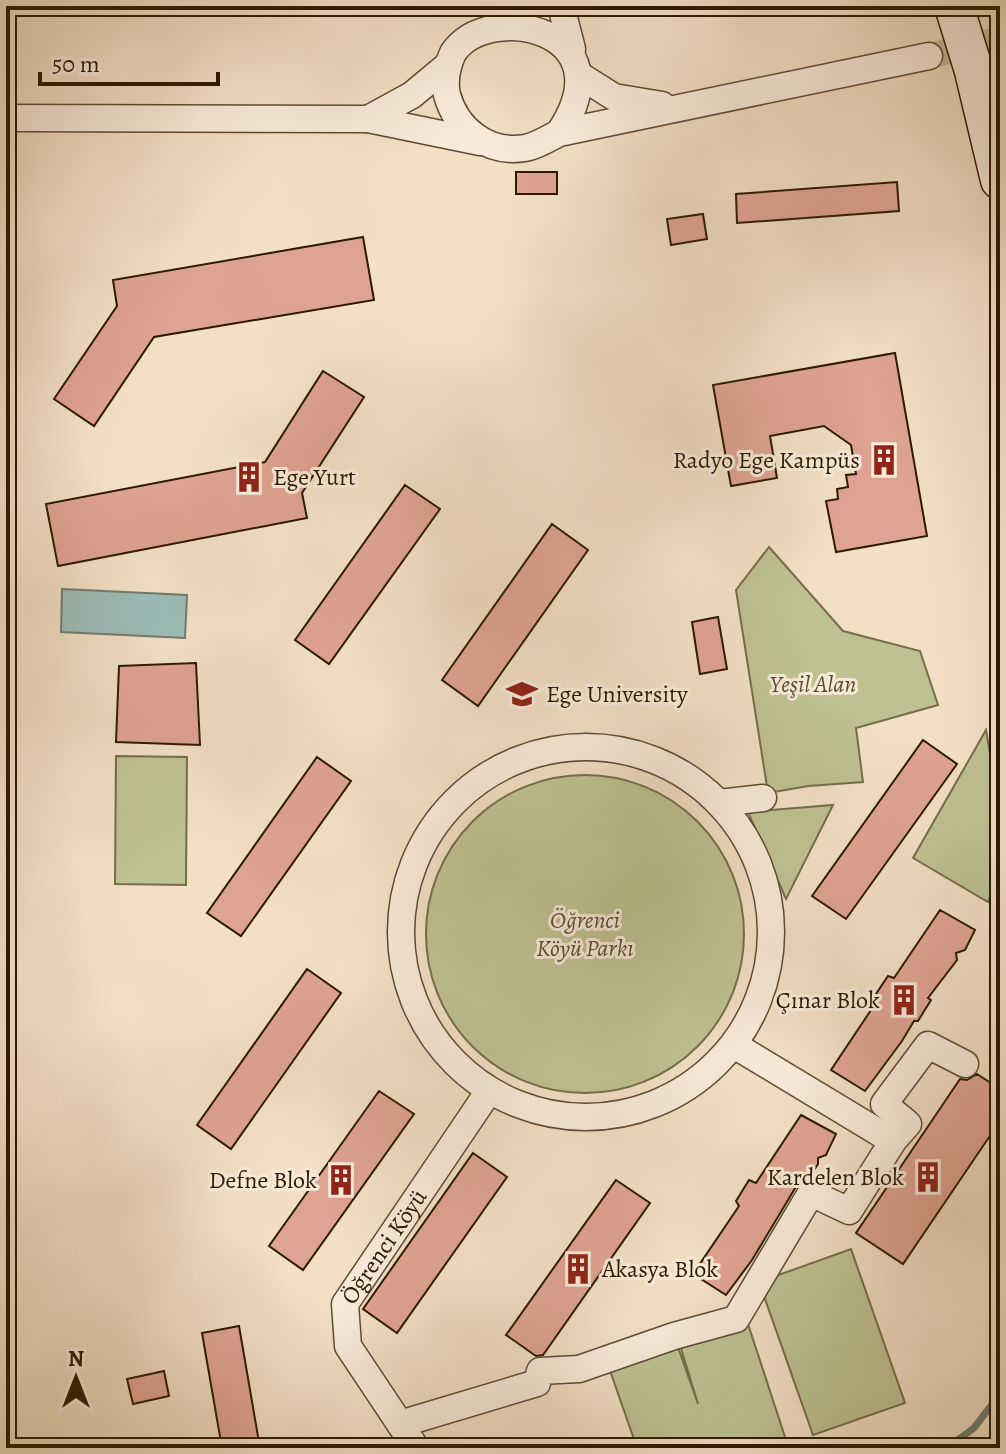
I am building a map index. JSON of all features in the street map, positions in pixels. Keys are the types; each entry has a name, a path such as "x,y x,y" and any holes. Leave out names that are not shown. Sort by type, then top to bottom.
{"main road":[{"path":"958,8 1000,94"},
{"path":"958,8 1000,180"}],"street":[{"path":"559,133 578,98 576,64 561,6"},
{"path":"484,143 465,130 452,111 446,88 448,65 456,47 491,13 539,21 559,34 576,64 614,97 678,107"},
{"path":"6,118 368,119 507,149 528,148 559,133 929,56"},
{"path":"368,119 412,95 448,65"},
{"path":"609,748 664,764 693,781 719,803 747,839 765,882 772,926 769,969 756,1009 734,1045 695,1083 647,1108 593,1118 539,1112 489,1091 453,1063 425,1026 406,983 399,937 404,891 420,848 453,802 499,768 539,754 553,750 609,748"},
{"path":"719,803 763,798"},
{"path":"734,1045 893,1141"},
{"path":"400,1424 537,1383 540,1371 579,1369 674,1336 736,1319 811,1193 849,1211 893,1141 908,1124 884,1104 928,1045 965,1064"},
{"name":"Öğrenci Köyü","path":"416,1448 348,1346 345,1304 489,1091"}],"green space":[{"name":"Yeşil Alan","path":"769,547 843,631 920,651 938,705 856,728 863,782 768,793 736,590"},
{"path":"986,730 1000,812 1000,873 988,902 913,858"},
{"path":"116,756 187,757 186,885 115,884"},
{"name":"Öğrenci Köyü Parkı","path":"585,775 616,778 646,787 686,811 708,833 732,873 741,903 744,934 741,965 732,995 708,1035 686,1057 646,1081 616,1090 585,1093 554,1090 524,1081 484,1057 462,1035 438,995 429,965 426,934 429,903 438,873 462,833 484,811 524,787 554,778"},
{"path":"833,805 786,899 748,812"},
{"path":"851,1249 905,1403 813,1435 759,1282"},
{"path":"747,1321 786,1440 759,1448 637,1448 606,1359 674,1336 698,1404 679,1342"}],"water":[{"path":"62,589 187,595 185,638 61,632"}],"building":[{"path":"516,172 557,172 557,194 516,194"},
{"path":"897,182 899,211 737,223 736,194"},
{"path":"703,214 707,239 671,245 667,219"},
{"path":"363,237 374,300 154,337 94,426 54,399 117,306 113,280"},
{"name":"Radyo Ege Kampüs","path":"895,353 927,536 836,552 826,501 838,499 837,489 848,487 846,475 856,474 851,445 824,426 770,436 777,478 731,486 713,385"},
{"name":"Ege Yurt","path":"323,371 364,397 302,493 307,518 58,566 46,504 265,462"},
{"path":"405,485 440,509 329,664 295,640"},
{"path":"552,524 588,550 478,706 442,680"},
{"path":"718,617 727,669 700,674 692,622"},
{"path":"196,663 200,745 116,742 119,666"},
{"path":"923,740 957,764 846,919 812,896"},
{"path":"317,757 351,781 241,936 207,913"},
{"name":"Çınar Blok","path":"940,910 975,930 965,950 956,953 957,960 928,998 931,1000 918,1021 914,1021 865,1091 831,1070 877,1001 874,997 888,976 894,978"},
{"path":"307,969 341,993 231,1149 197,1125"},
{"name":"Kardelen Blok","path":"977,1074 1000,1089 1000,1121 903,1264 856,1233 960,1079 967,1080"},
{"name":"Defne Blok","path":"379,1091 414,1114 303,1270 269,1246"},
{"path":"801,1115 836,1134 826,1155 818,1158 818,1164 809,1177 797,1185 752,1260 726,1295 693,1274 739,1206 736,1201 749,1180 756,1183"},
{"path":"473,1153 507,1177 397,1333 363,1309"},
{"name":"Akasya Blok","path":"616,1180 650,1203 543,1355 536,1356 506,1335"},
{"path":"239,1326 260,1448 222,1448 202,1333"},
{"path":"164,1371 169,1396 133,1404 127,1379"}],"waterway":[{"path":"947,1448 974,1428 1000,1394"}],"tunnel":[{"path":"929,56 1000,39"}],"place":[{"name":"Radyo Ege Kampüs","path":"884,460"},
{"name":"Ege Yurt","path":"249,477"},
{"name":"Ege University","path":"522,694"},
{"name":"Çınar Blok","path":"904,1000"},
{"name":"Kardelen Blok","path":"928,1177"},
{"name":"Defne Blok","path":"341,1180"},
{"name":"Akasya Blok","path":"578,1269"}]}
